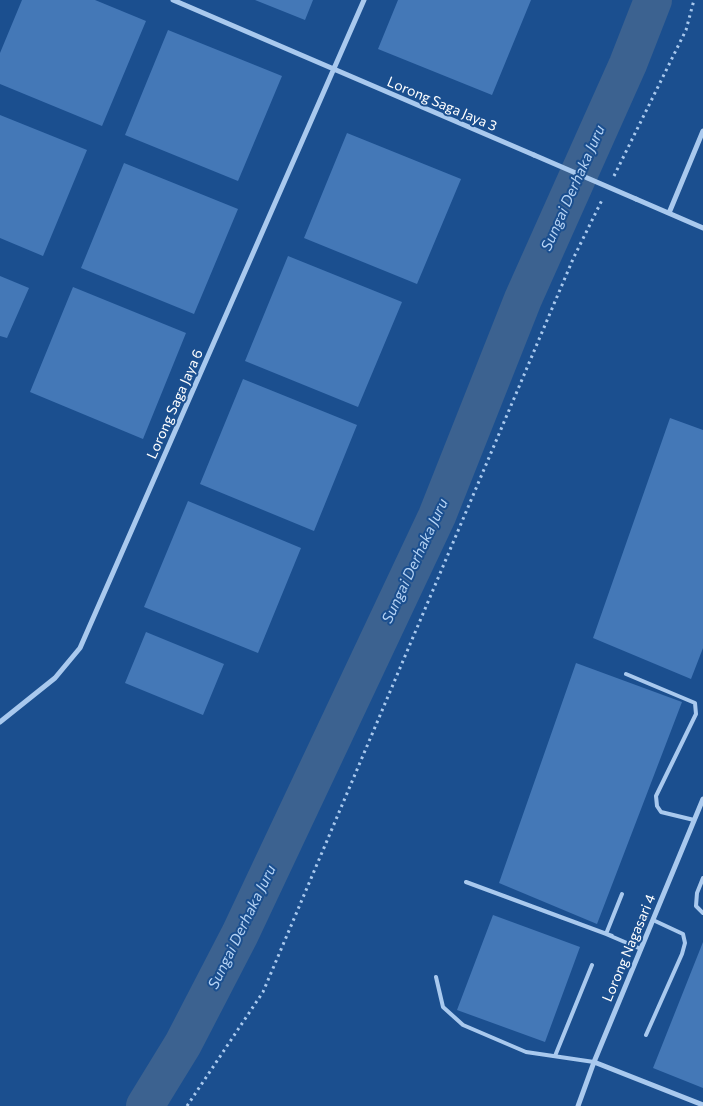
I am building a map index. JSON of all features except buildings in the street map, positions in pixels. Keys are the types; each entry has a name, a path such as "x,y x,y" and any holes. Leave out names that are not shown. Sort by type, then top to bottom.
{"street":[{"name":"Lorong Saga Jaya 3","path":"173,0 703,228"},
{"name":"Lorong Saga Jaya 6","path":"0,722 55,678 80,648 335,70 364,0"},
{"path":"669,213 703,131"},
{"name":"Lorong Nagasari 4","path":"578,1106 594,1062 703,799"},
{"path":"594,1062 703,1104"}],"lane":[{"path":"626,674 695,703 696,714 656,796 657,806 661,812 694,820"},
{"path":"703,878 697,893 696,906 703,914"},
{"path":"466,882 612,936 641,949"},
{"path":"612,936 606,934 622,894"},
{"path":"646,1035 682,954 685,943 683,934 653,920"},
{"path":"555,1056 592,966"},
{"path":"436,977 443,1007 462,1025 526,1052 594,1062"}],"path":[{"path":"612,180 686,30 694,0"},
{"path":"187,1106 263,992 573,260 603,198"}],"waterway":[{"name":"Sungai Derhaka Juru","path":"145,1106 183,1044 240,934 437,516 523,299 628,64 653,0"}]}
